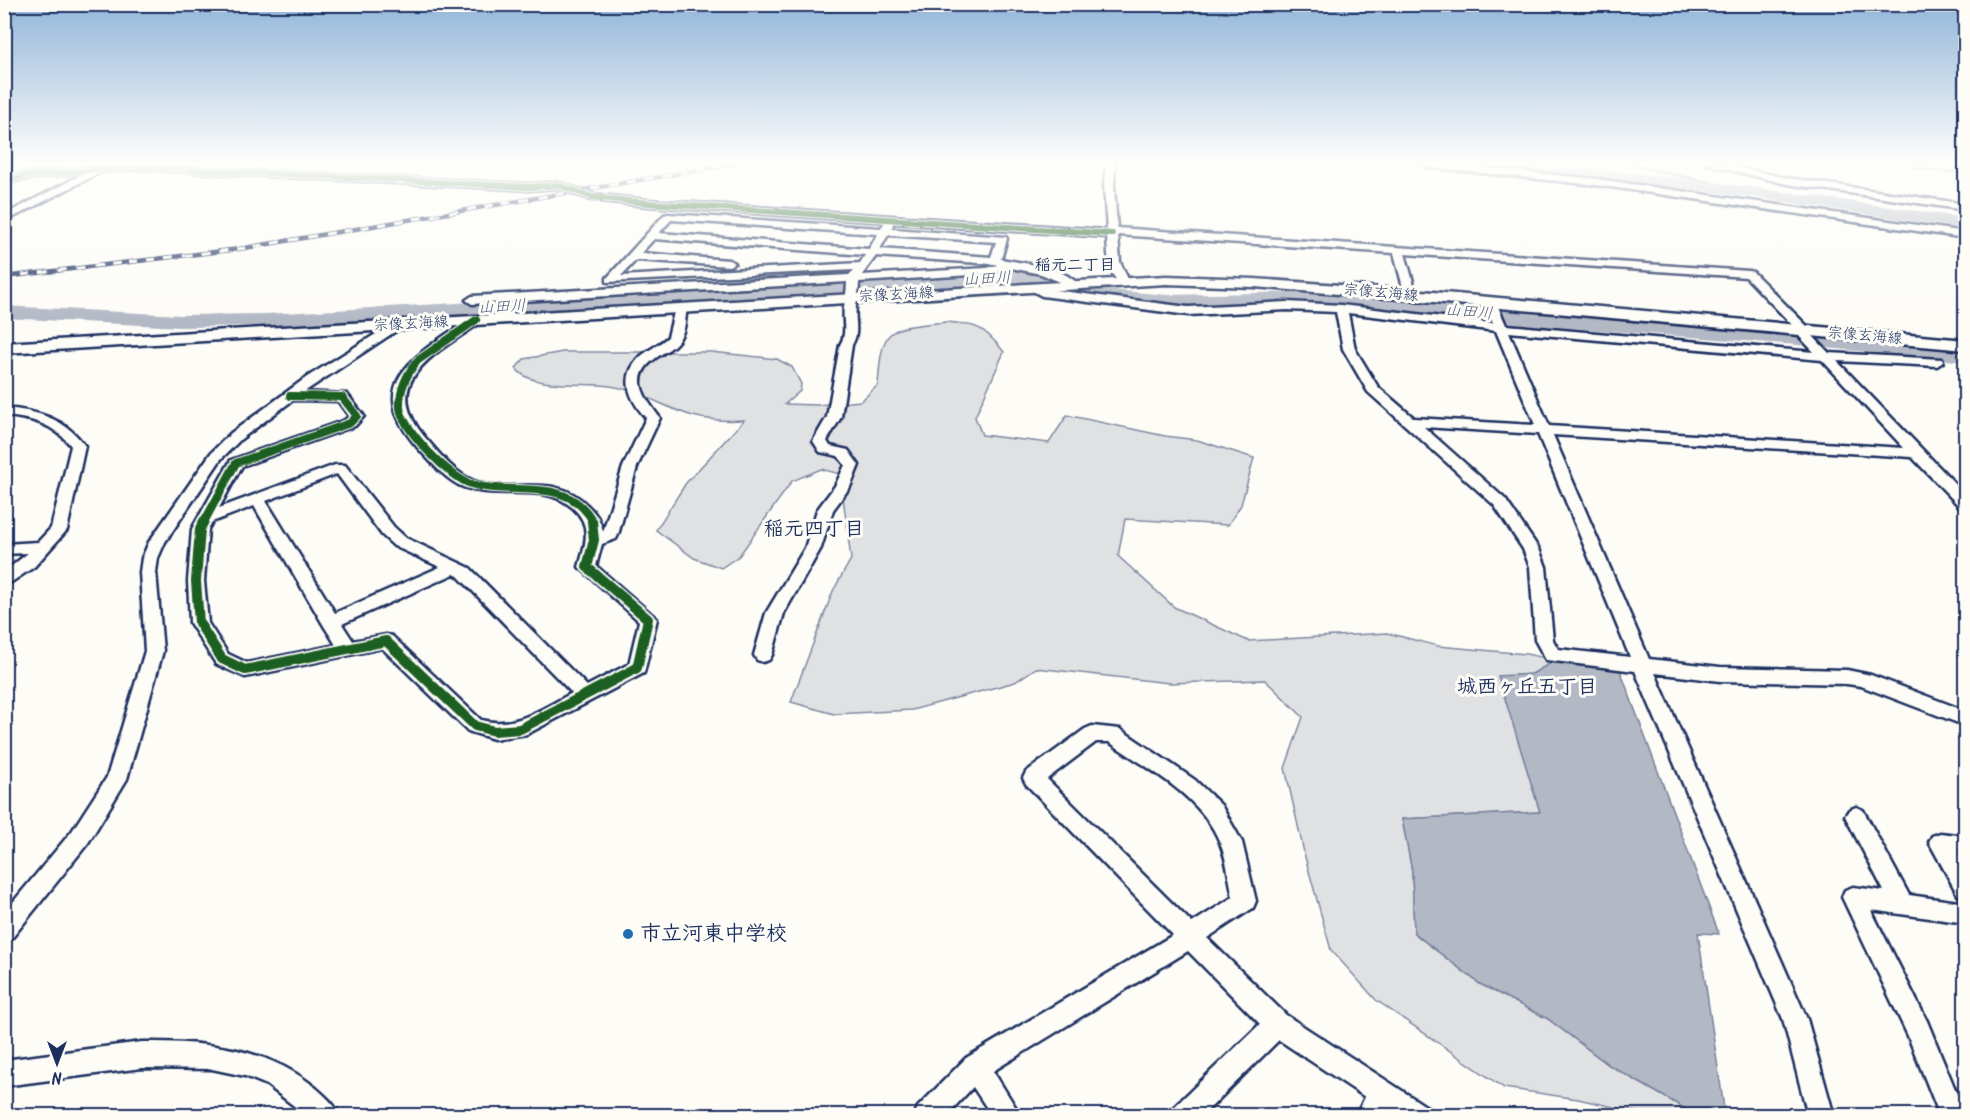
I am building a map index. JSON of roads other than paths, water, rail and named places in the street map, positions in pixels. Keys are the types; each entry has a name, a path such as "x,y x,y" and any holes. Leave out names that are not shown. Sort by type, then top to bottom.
{"main road":[{"name":"宗像玄海線","path":"4,348 1123,281 1213,280 1411,295 1965,345"}],"street":[{"path":"842,216 1749,274 1965,505"},
{"path":"1112,216 1114,262 1123,281"},
{"path":"1835,216 1965,235"},
{"path":"862,266 611,280 668,217 1002,239 995,261"},
{"path":"763,656 775,613 813,548 825,510 842,487 852,465 843,453 825,448 819,441 834,417 846,345 851,337 850,306 853,297 853,278 891,220"},
{"path":"720,274 761,223"},
{"path":"650,236 995,261 1057,274 1072,284"},
{"path":"1399,251 1411,295"},
{"path":"632,256 729,263"},
{"path":"472,300 987,271 1009,265"},
{"path":"1031,287 1042,292 1188,311 1287,306 1341,309 1501,326 1937,362"},
{"path":"1491,304 1642,665 1795,1019 1821,1116"},
{"path":"594,541 610,535 630,467 653,418 638,401 634,388 636,376 641,364 673,339 681,308"},
{"path":"1341,309 1349,349 1373,389 1500,502 1531,549 1538,567 1544,640 1552,655 1720,674 1864,680 1965,719"},
{"path":"290,396 342,397 357,416 350,423 236,463 205,519 200,529 196,581 199,623 222,660 245,670 386,640 475,726 494,731 520,729 637,668 648,620 587,567 594,541 595,524 590,515 572,498 552,491 481,487 459,479 403,419 400,402 410,370 417,361 476,320"},
{"path":"4,931 80,837 117,779 154,651 148,572 150,558 157,542 216,456 236,436 290,396 399,325"},
{"path":"4,412 28,414 55,422 71,436 78,446 59,530 44,547 4,581"},
{"path":"1412,422 1918,453"},
{"path":"205,519 340,468 388,531 400,542 464,572 585,695"},
{"path":"257,499 348,649"},
{"path":"4,549 44,547"},
{"path":"330,622 455,567"},
{"path":"927,1116 975,1067 1190,937 1245,901 1231,842 1214,811 1188,786 1113,734 1092,734 1033,778 1190,937 1277,1024 1418,1116"},
{"path":"1856,816 1902,904"},
{"path":"1965,845 1940,842 1965,888"},
{"path":"1953,1116 1918,1030 1853,897 1965,913"},
{"path":"1183,1116 1277,1024"},
{"path":"4,1073 117,1058 178,1054 219,1057 276,1076 304,1094 327,1116"},
{"path":"975,1067 1008,1116"},
{"path":"1369,1116 1382,1093"}],"waterway":[{"path":"1914,216 1966,224"},
{"name":"山田川","path":"4,312 180,321 266,320 1028,276 1078,293 1167,301 1308,298 1477,315 1797,338 1966,355"},
{"name":"山田川","path":"4,309 29,313"}],"railway":[{"path":"4,277 239,249 430,216"}],"place":[{"name":"市立河東中学校","path":"628,934"}],"district":[{"name":"稲元二丁目","path":"1075,265"},
{"name":"稲元四丁目","path":"814,530"},
{"name":"城西ヶ丘五丁目","path":"1527,688"}]}
